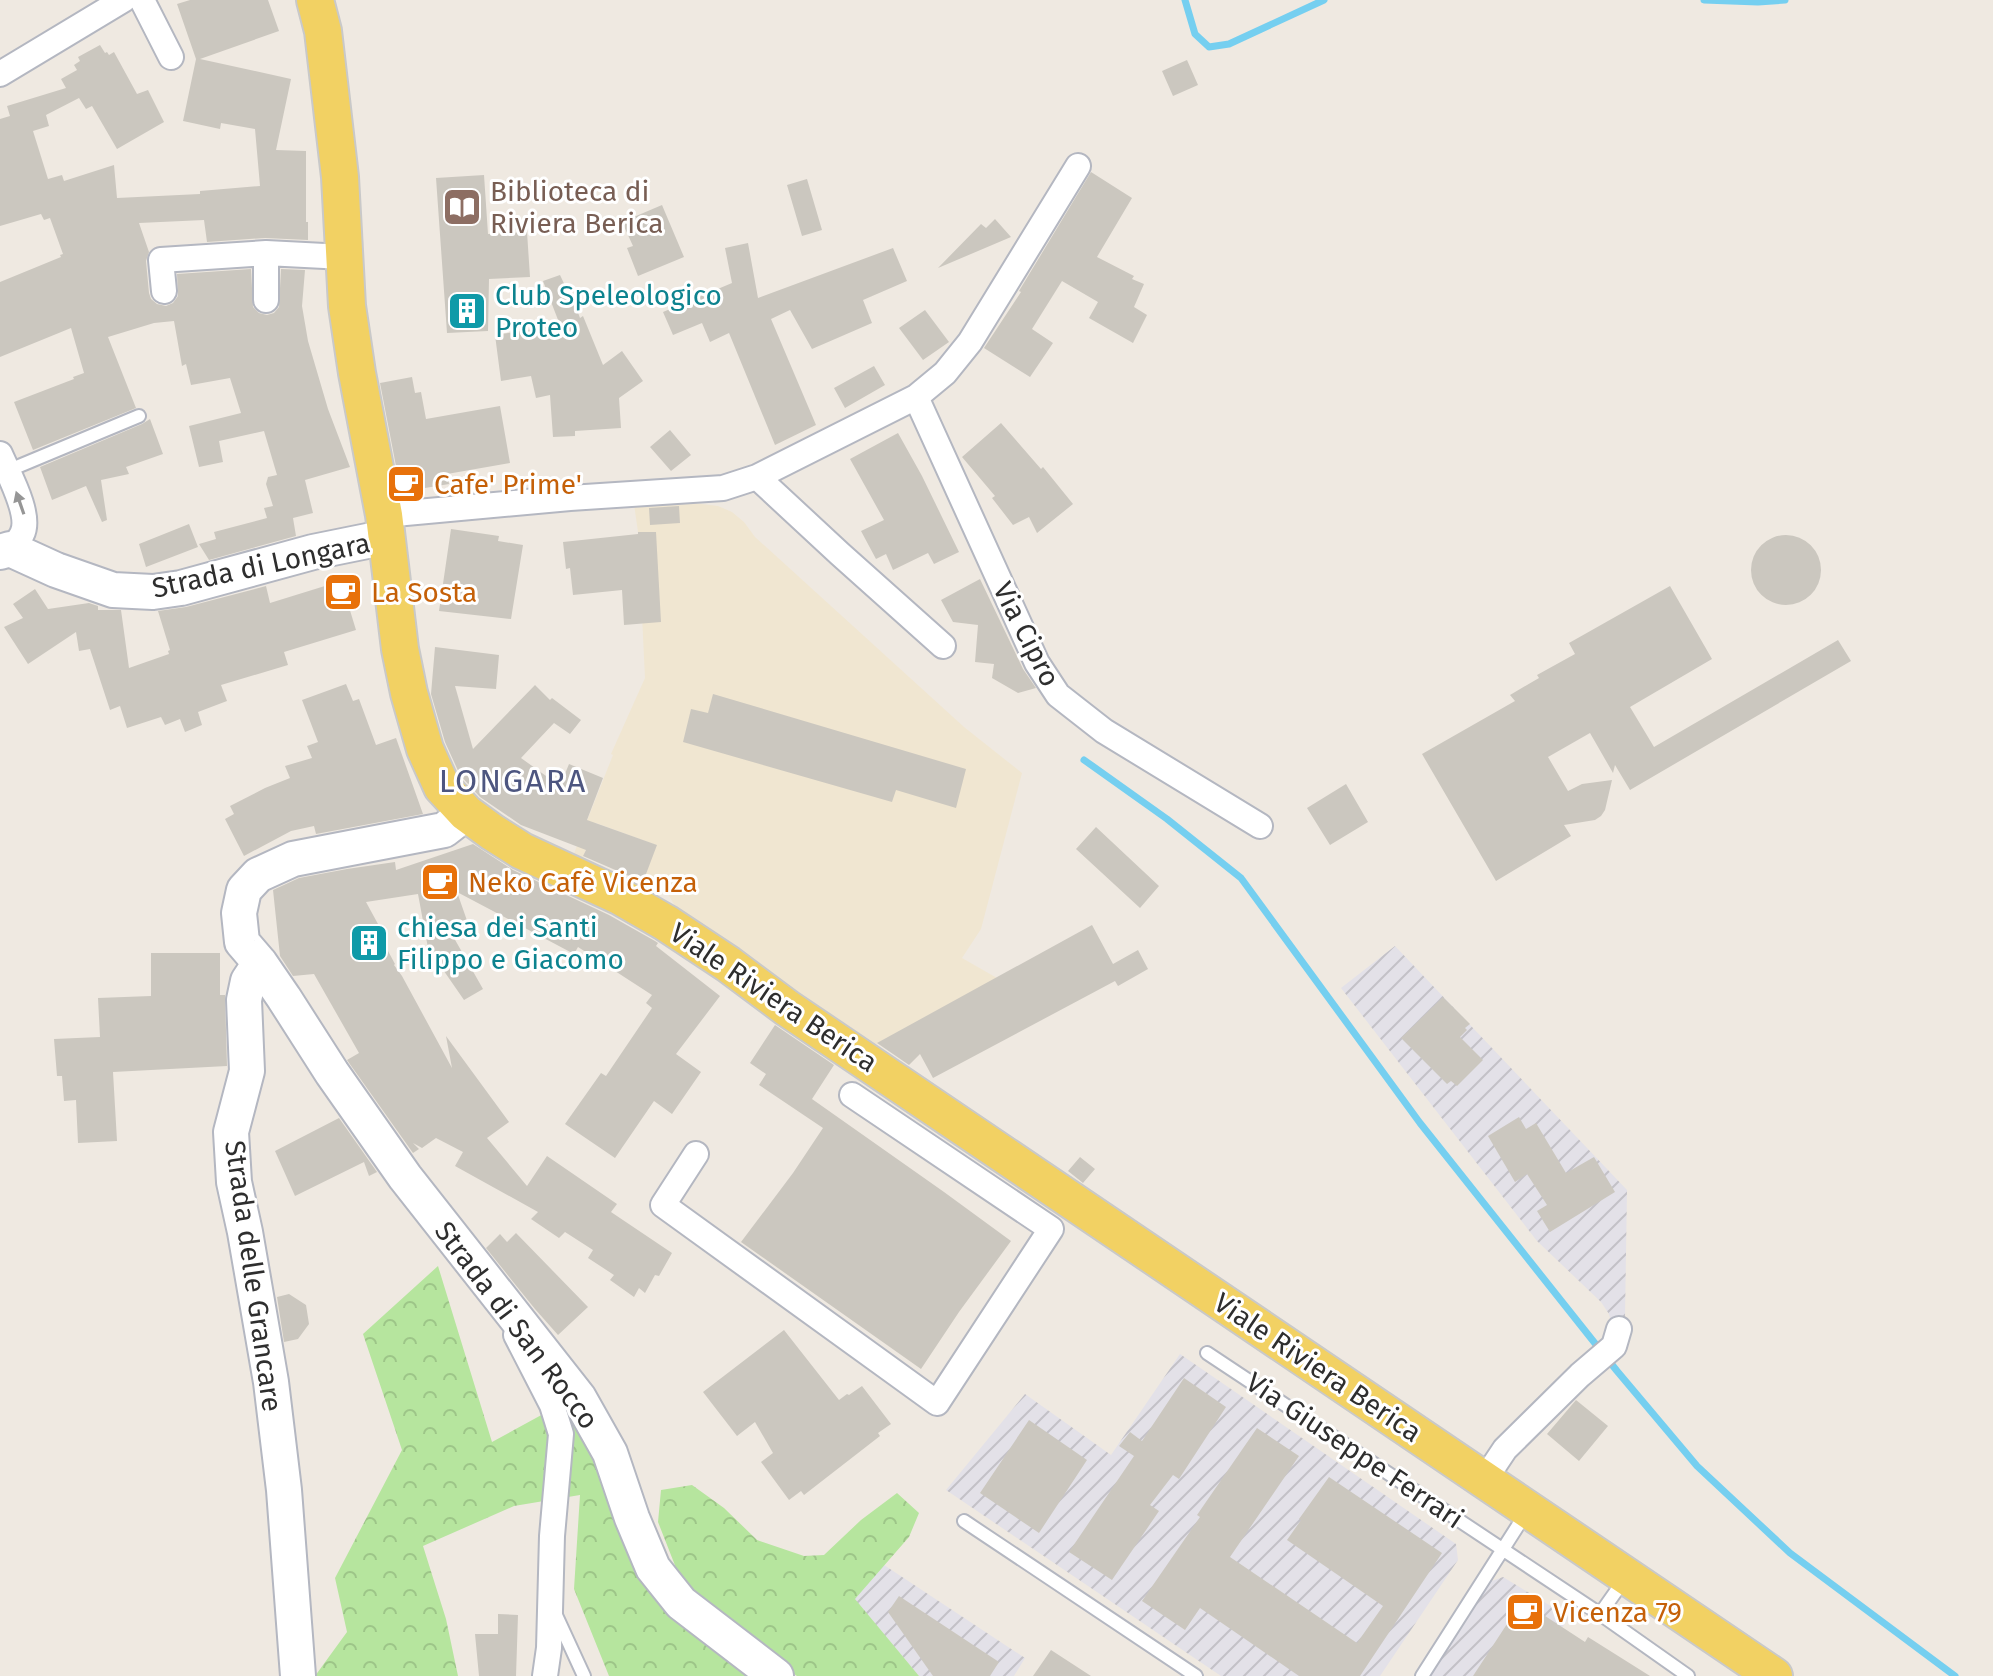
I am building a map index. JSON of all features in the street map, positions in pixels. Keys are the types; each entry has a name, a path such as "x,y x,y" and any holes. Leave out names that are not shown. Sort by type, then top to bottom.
{"main road":[{"name":"Viale Riviera Berica","path":"315,0 323,31 340,177 347,306 386,526 400,649 425,749 442,787 466,813 522,851 619,896 728,964 800,1016 1774,1676"}],"street":[{"path":"0,74 126,1 171,57"},
{"path":"386,526 570,498 723,488 757,477 916,397 945,373 970,342 1078,166"},
{"path":"266,253 266,300"},
{"path":"164,291 161,260 266,253 344,257"},
{"name":"Via Cipro","path":"916,397 1037,663 1058,695 1104,731 1260,826"},
{"path":"3,463 25,518 23,533 5,550"},
{"path":"757,477 943,646"},
{"name":"Strada di Longara","path":"5,550 113,590 153,592 181,588 313,552 386,526"},
{"path":"260,963 242,942 239,913 244,890 258,875 293,859 444,830 466,813"},
{"name":"Strada di San Rocco","path":"260,963 405,1177 579,1398 610,1453 653,1568 681,1603 776,1676"},
{"name":"Strada delle Grancare","path":"260,963 248,981 244,1000 247,1071 231,1132 234,1182 271,1382 284,1490 298,1676"},
{"name":"Viale Riviera Berica","path":"852,1095 1051,1229"},
{"path":"696,1154 663,1205 937,1403 1072,1200"},
{"path":"499,1296 552,1405 561,1434 545,1676"},
{"path":"1485,1479 1505,1449 1617,1337"}],"lane":[{"path":"3,463 139,416"},
{"name":"Via Giuseppe Ferrari","path":"1207,1353 1502,1548 1688,1676"},
{"path":"1422,1676 1529,1509"},
{"path":"964,1521 1196,1676"},
{"path":"1600,1614 1627,1576"},
{"path":"550,1603 584,1676"}],"shaded area":[{"path":"685,502 718,506 732,512 755,537 964,727 1022,773 981,929 962,958 997,978 876,1044 675,911 668,894 645,877 656,845 596,823 582,860 573,856 611,754 645,678 634,504"},
{"path":"1395,946 1627,1190 1625,1317 1613,1329 1609,1314 1601,1302 1537,1241 1341,988"},
{"path":"1180,1354 1456,1544 1458,1560 1380,1676 1221,1676 946,1490 1025,1394 1111,1455"},
{"path":"884,1565 1025,1658 1014,1676 919,1676 854,1599"},
{"path":"1503,1577 1569,1617 1532,1676 1426,1676 1489,1582"}],"green space":[{"path":"438,1266 492,1442 567,1401 670,1609 757,1676 609,1676 574,1589 580,1495 514,1506 423,1546 446,1619 458,1676 315,1676 347,1632 335,1578 402,1450 363,1334"},
{"path":"692,1485 724,1508 757,1540 804,1556 824,1555 861,1520 897,1493 919,1513 909,1537 855,1599 919,1676 797,1676 720,1622 678,1573 658,1522 661,1490"}],"building":[{"path":"190,0 268,0 279,31 200,59 291,79 276,150 306,151 308,240 265,238 207,242 204,220 139,223 149,252 146,261 151,299 166,306 173,303 178,296 177,274 251,269 253,307 267,315 279,307 281,269 305,270 302,306 308,341 328,409 350,467 305,480 313,513 293,518 296,536 209,560 199,544 216,539 214,532 267,518 264,508 273,506 266,484 268,477 277,475 264,431 219,441 223,462 199,467 189,426 241,413 230,378 191,385 186,364 182,366 174,321 154,323 108,337 136,408 33,450 14,402 84,373 71,328 0,357 0,282 63,254 50,218 44,220 41,214 0,226 0,119 10,116 7,106 66,88 61,79 77,70 74,65 80,61 78,57 100,45 109,55 114,52 137,94 148,90 164,122 117,149 92,106 86,109 79,98 46,115 49,126 33,131 48,179 62,175 64,181 114,165 117,198 200,194 200,191 260,186 255,129 221,123 220,129 183,121 196,59 177,4"},
{"path":"1187,60 1198,85 1173,96 1162,71"},
{"path":"1091,172 1132,198 1097,257 1144,284 1134,307 1147,315 1133,343 1089,318 1098,302 1062,281 1032,329 1053,343 1030,377 984,348 1021,292"},
{"name":"Biblioteca di Riviera Berica","path":"484,175 488,234 527,232 530,277 489,279 488,331 447,333 436,178"},
{"path":"807,179 822,230 802,236 787,185"},
{"path":"662,205 684,257 638,276 627,248 633,246 622,222"},
{"path":"995,219 1011,237 938,268 981,224 986,228"},
{"path":"748,243 758,298 893,248 907,281 863,300 872,323 812,349 790,310 771,319 816,425 775,445 729,333 710,342 702,323 673,335 663,312 732,283 725,248"},
{"path":"560,275 580,318 583,316 603,365 622,351 643,381 619,398 621,428 575,431 575,436 553,437 550,395 536,398 531,376 501,381 495,335 560,325 543,281"},
{"path":"925,310 949,342 923,360 899,328"},
{"path":"874,366 885,385 845,408 834,388"},
{"path":"412,377 415,393 421,392 426,419 500,406 510,463 447,474 449,484 401,492 380,383"},
{"path":"150,419 163,454 126,467 129,474 101,480 107,520 102,522 86,486 52,500 40,467"},
{"path":"1001,423 1073,504 1037,533 1029,517 1013,525 992,498 995,496 962,457"},
{"path":"670,430 691,455 671,471 650,447"},
{"path":"898,433 959,552 934,564 928,553 893,570 886,554 876,559 861,531 884,520 850,459"},
{"path":"679,506 680,523 650,525 649,508"},
{"path":"189,524 198,547 146,567 139,544"},
{"path":"451,529 499,536 498,541 523,545 511,619 439,611"},
{"path":"656,532 661,622 624,625 622,590 573,595 563,542"},
{"path":"1786,535 1811,545 1821,570 1811,595 1786,605 1761,595 1751,570 1761,545"},
{"path":"980,579 1023,669 1036,688 1018,693 992,678 994,664 975,662 978,625 953,622 941,600"},
{"path":"341,581 356,630 284,652 288,665 221,685 227,701 198,712 202,725 185,732 180,719 165,725 161,717 127,728 120,706 110,710 90,649 79,651 76,632 28,664 4,627 23,618 13,604 35,589 48,609 89,603 98,606 98,610 121,610 129,668 169,654 158,611 186,607 266,586 270,603"},
{"path":"1670,586 1712,659 1630,707 1654,747 1838,640 1851,661 1630,790 1615,765 1613,773 1590,733 1548,757 1568,791 1582,784 1612,780 1605,810 1595,820 1564,825 1571,836 1496,881 1422,754 1515,701 1510,695 1539,678 1537,675 1575,654 1569,643"},
{"path":"435,647 499,655 496,689 455,686 473,749 535,685 550,700 552,698 581,720 570,734 554,723 521,758 560,786 569,764 603,778 587,820 657,845 643,882 583,856 586,850 521,825 480,797 460,775 445,742 431,694"},
{"path":"346,684 353,701 359,699 376,745 396,738 423,814 316,834 314,826 291,831 244,856 225,819 234,814 230,806 290,778 285,766 312,758 307,746 318,742 302,700"},
{"path":"713,694 966,769 956,808 896,790 892,802 683,742 691,709 708,713"},
{"path":"1346,784 1368,822 1330,845 1307,808"},
{"path":"1096,827 1159,886 1140,908 1076,849"},
{"path":"473,844 513,870 609,915 655,941 658,943 656,946 720,996 676,1054 701,1072 672,1114 654,1101 615,1158 565,1124 601,1073 606,1076 652,1008 646,1003 652,995 578,947 574,954 457,892 471,932 454,938 483,989 464,1000 428,948 418,894 366,902 394,965 452,1068 446,1036 509,1122 487,1138 527,1186 547,1156 617,1204 611,1212 672,1253 645,1293 639,1288 634,1297 610,1280 614,1275 588,1258 593,1250 565,1232 559,1238 531,1219 538,1212 455,1166 463,1152 436,1138 422,1148 413,1143 419,1149 413,1153 347,1060 359,1053 314,974 293,976 280,956 273,890 299,878 347,869 395,862 396,870"},
{"path":"1092,925 1113,964 1138,950 1148,969 1118,986 1115,981 933,1078 920,1054 909,1065 877,1043"},
{"path":"151,953 220,953 220,995 225,995 227,1066 113,1072 117,1141 78,1143 76,1100 64,1101 62,1076 57,1076 54,1039 100,1037 98,998 151,996"},
{"path":"1443,997 1470,1024 1460,1037 1483,1060 1457,1086 1451,1081 1447,1084 1401,1038"},
{"path":"775,1025 834,1065 812,1099 1011,1241 921,1369 741,1242 823,1128 759,1085 766,1074 750,1063"},
{"path":"1519,1117 1526,1129 1536,1123 1566,1173 1594,1157 1615,1192 1550,1232 1537,1211 1547,1205 1527,1174 1515,1182 1488,1136"},
{"path":"339,1118 377,1172 369,1176 364,1162 295,1196 275,1151"},
{"path":"1080,1157 1095,1169 1083,1183 1068,1171"},
{"path":"516,1233 588,1307 558,1335 486,1248 500,1234 507,1242"},
{"path":"289,1294 306,1305 309,1324 298,1339 284,1342 277,1297"},
{"path":"784,1330 839,1400 862,1386 891,1424 804,1495 801,1491 789,1500 761,1462 773,1453 755,1422 737,1436 703,1392"},
{"path":"1184,1378 1226,1407 1179,1479 1173,1475 1150,1505 1159,1511 1112,1580 1069,1552 1134,1456 1119,1446 1130,1432 1142,1441"},
{"path":"1576,1400 1608,1426 1579,1461 1547,1434"},
{"path":"1029,1420 1087,1460 1039,1533 980,1493"},
{"path":"1257,1428 1299,1456 1230,1557 1357,1643 1383,1606 1287,1540 1329,1477 1442,1553 1360,1676 1299,1676 1200,1608 1185,1630 1142,1601"},
{"path":"899,1596 999,1662 990,1676 933,1676 888,1612"},
{"path":"1522,1601 1585,1642 1588,1637 1650,1676 1473,1676"},
{"path":"498,1614 518,1615 516,1676 479,1676 475,1634 498,1634"},
{"path":"1051,1650 1091,1676 1033,1676"}],"waterway":[{"path":"1185,0 1195,34 1209,47 1229,44 1324,0"},
{"path":"1704,0 1785,0"},
{"path":"1084,760 1167,819 1241,878 1420,1123 1617,1371 1697,1466 1790,1553 1955,1676"}],"place":[{"name":"Biblioteca di Riviera Berica","path":"462,207"},
{"name":"Club Speleologico Proteo","path":"467,311"},
{"name":"Cafe' Prime'","path":"406,484"},
{"name":"La Sosta","path":"343,592"},
{"name":"Neko Cafè Vicenza","path":"440,882"},
{"name":"chiesa dei Santi Filippo e Giacomo","path":"369,943"},
{"name":"Vicenza 79","path":"1525,1612"}],"district":[{"name":"LONGARA","path":"513,781"}]}
